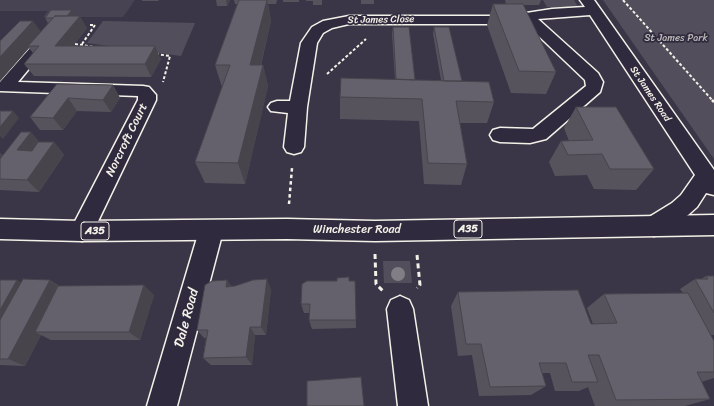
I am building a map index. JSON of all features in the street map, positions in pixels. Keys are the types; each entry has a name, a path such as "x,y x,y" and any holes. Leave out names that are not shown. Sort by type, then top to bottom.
{"street":[{"name":"St James Close","path":"294,147 299,100 309,42 317,30 328,24 339,21 388,19 489,20 528,18 591,6"},
{"name":"St James Road","path":"591,6 711,181"},
{"path":"500,135 530,136 539,134 594,88 595,82 592,77 528,18"},
{"name":"Norcroft Court","path":"53,29 5,88 132,90 143,91 147,95 147,100 82,231"},
{"path":"277,107 299,100"},
{"path":"654,226 680,209 711,181"},
{"name":"Winchester Road","path":"0,229 82,231 211,231 287,229 375,231 714,225"},
{"name":"Dale Road","path":"162,406 211,231"},
{"path":"400,309 413,406"}],"path":[{"path":"623,0 714,102"},
{"path":"299,100 388,19"},
{"path":"81,45 95,26 88,25"},
{"path":"75,44 100,47"},
{"path":"88,50 93,46"},
{"path":"147,95 163,83 170,56 155,54"},
{"path":"287,229 294,147"},
{"path":"375,231 376,284 400,309 420,285 415,230"}],"shaded area":[{"path":"0,0 135,0 123,17 43,17 48,11 0,11"}],"green space":[{"path":"543,0 574,0 578,7 547,7"},
{"name":"St James Park","path":"603,0 714,0 714,159"},
{"path":"103,21 195,23 181,56 87,43"},
{"path":"383,261 410,261 412,283 384,283"}],"building":[{"path":"239,0 267,0 250,65 263,65 238,163 195,162 230,65 215,65"},
{"path":"493,4 523,4 556,72 519,71"},
{"path":"51,10 72,10 67,16 45,18"},
{"path":"55,16 80,16 55,46 155,46 145,64 24,64 39,46 28,46"},
{"path":"20,21 33,21 0,57 0,41"},
{"path":"393,27 409,27 415,80 396,79"},
{"path":"434,27 449,27 462,81 444,81"},
{"path":"341,78 489,82 494,102 456,101 467,164 428,163 422,99 340,97"},
{"path":"57,84 113,85 103,100 68,98 53,118 30,117"},
{"path":"576,107 616,107 654,169 610,169 602,154 568,155 561,141 593,140"},
{"path":"0,111 13,111 0,127"},
{"path":"21,132 31,132 17,150 32,151 38,142 54,142 27,180 0,179 0,159"},
{"path":"706,276 714,276 714,313 695,279 708,279"},
{"path":"349,277 349,281 355,281 356,320 309,320 310,304 301,304 302,284 307,281 337,281 337,278"},
{"path":"23,279 50,280 8,359 0,359 0,320"},
{"path":"267,279 261,327 250,327 246,357 203,358 208,330 197,330 205,285 212,281 227,280 226,287 235,286 253,280"},
{"path":"0,280 17,280 0,310"},
{"path":"144,285 129,332 35,332 58,286"},
{"path":"578,290 591,324 617,323 604,294 688,293 714,341 714,372 697,372 710,399 616,400 599,355 588,355 598,382 572,382 566,363 539,363 546,386 490,387 481,344 466,344 458,292"},
{"path":"361,377 364,406 307,406 307,381"}]}
